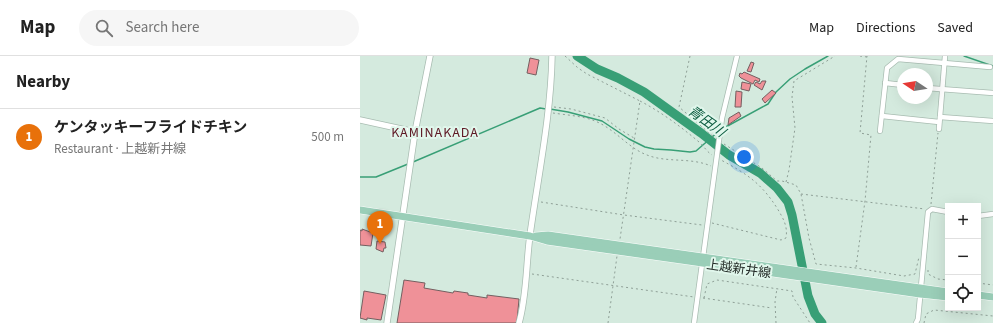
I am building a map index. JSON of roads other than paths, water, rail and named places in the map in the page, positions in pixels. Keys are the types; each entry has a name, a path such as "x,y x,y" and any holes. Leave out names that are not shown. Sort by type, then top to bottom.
{"main road":[{"name":"上越新井線","path":"360,210 530,236 548,235 618,248 920,291 945,296"},
{"name":"上越新井線","path":"920,291 945,292"},
{"path":"981,295 993,296"},
{"path":"981,300 993,301"}],"street":[{"path":"387,323 415,132 430,56"},
{"path":"519,323 522,311 530,236 551,85 552,56"},
{"path":"694,323 722,118 737,56"},
{"path":"939,129 945,56"},
{"path":"880,132 887,68 898,59 990,67"},
{"path":"885,83 897,84"},
{"path":"933,88 993,93"},
{"path":"882,116 993,121"},
{"path":"360,120 415,132"},
{"path":"916,323 918,319 928,212 930,209 945,212"},
{"path":"981,216 993,214"}],"waterway":[{"name":"青田川","path":"577,56 597,69 644,92 729,155 760,173 777,188 788,202 792,215 808,296 815,314 822,323"},
{"path":"722,129 768,104 776,92 790,79 828,56"},
{"path":"964,56 993,66"},
{"path":"413,162 540,108 546,109"},
{"path":"550,109 602,121 629,139 645,147 654,149 690,152 696,151 719,131"},
{"path":"360,177 376,177 408,164"}],"place":[{"name":"ケンタッキーフライドチキン","path":"380,244"}],"district":[{"name":"KAMINAKADA","path":"435,132"}]}
